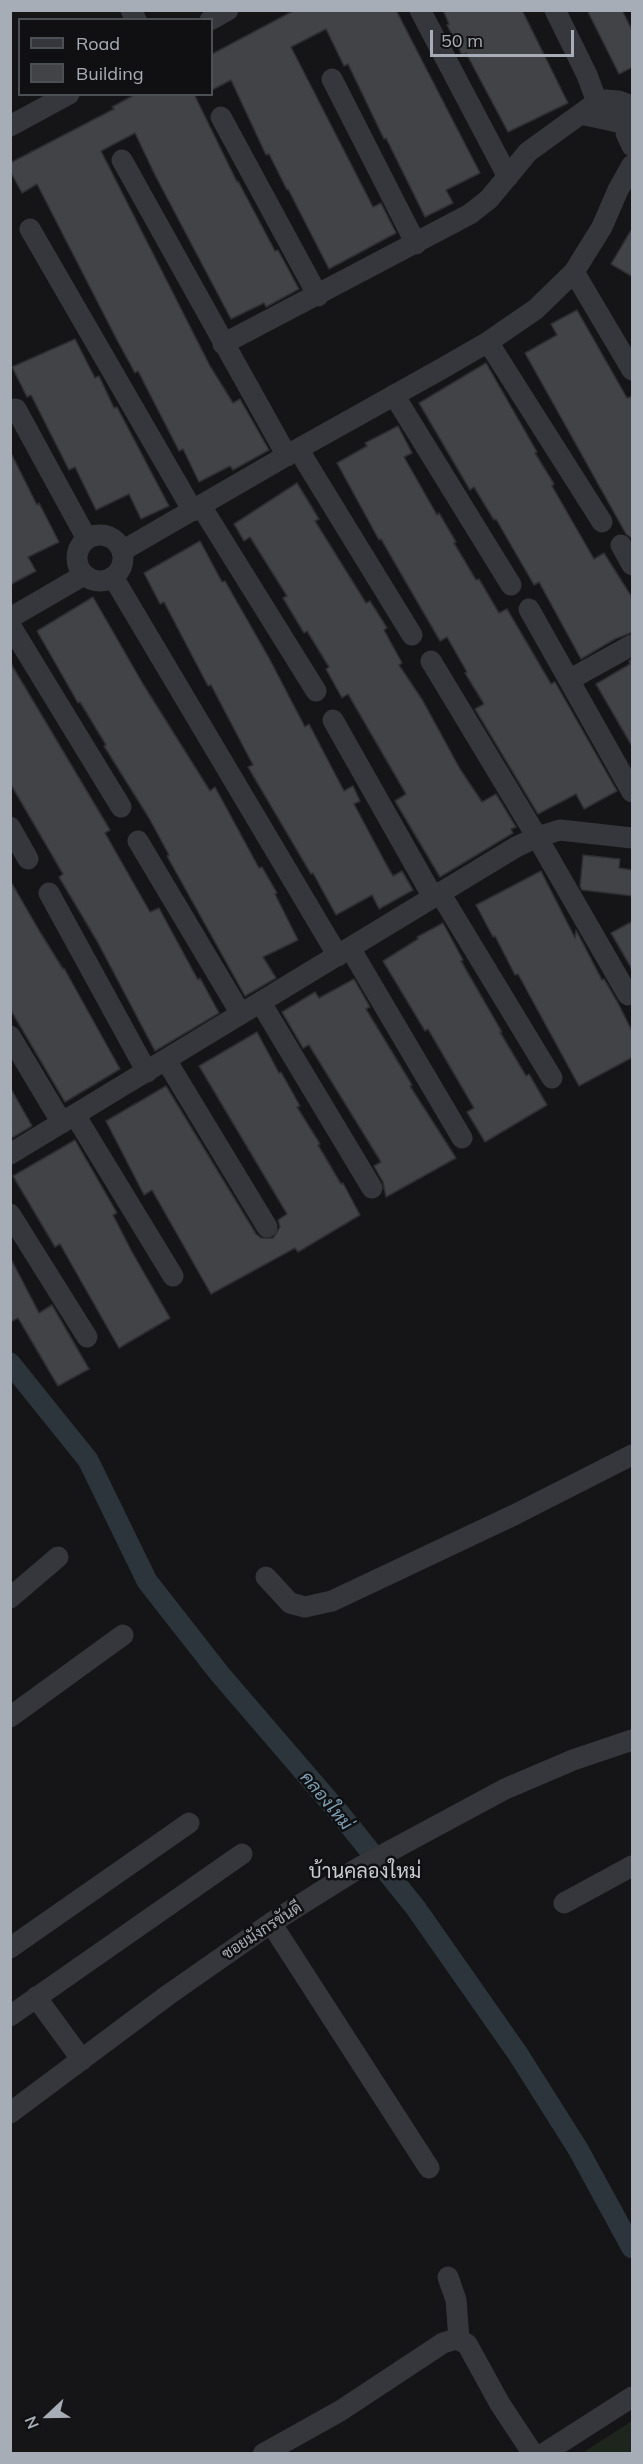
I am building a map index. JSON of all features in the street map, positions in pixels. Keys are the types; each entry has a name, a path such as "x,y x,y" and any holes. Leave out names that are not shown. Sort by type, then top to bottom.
{"street":[{"path":"213,18 228,10"},
{"path":"420,10 508,177"},
{"path":"555,10 587,75 591,111"},
{"path":"332,79 416,244"},
{"path":"10,126 65,96"},
{"path":"223,344 416,244 480,207 528,152 591,111 631,115 626,133 633,146"},
{"path":"221,117 318,296"},
{"path":"122,160 223,344 412,635"},
{"path":"122,551 488,342 536,309 574,272 602,227 633,165"},
{"path":"30,229 197,508 316,691"},
{"path":"574,272 633,370"},
{"path":"488,342 602,522"},
{"path":"394,395 511,585"},
{"path":"16,409 87,538"},
{"path":"101,534 119,544 122,551 122,566 113,578 98,581 84,575 77,560 81,544 87,538 101,534"},
{"path":"621,545 633,565"},
{"path":"10,618 84,575"},
{"path":"113,578 462,1138"},
{"path":"529,609 633,792"},
{"path":"10,625 121,807"},
{"path":"569,680 633,645"},
{"path":"431,661 537,837 628,995"},
{"path":"333,720 437,895 552,1078"},
{"path":"10,827 28,859"},
{"path":"10,1154 437,895 537,837 560,830 633,838"},
{"path":"138,841 241,1014"},
{"path":"49,892 147,1072"},
{"path":"261,1003 372,1188"},
{"path":"10,1036 69,1119 173,1276"},
{"path":"166,1060 267,1227"},
{"path":"10,1214 87,1337"},
{"path":"266,1577 290,1603 305,1607 332,1601 514,1515 633,1455"},
{"path":"10,1599 58,1557"},
{"path":"10,1717 123,1635"},
{"name":"ซอยมังกรขันดี","path":"10,2113 168,1995 271,1923 362,1866 505,1789 573,1760 633,1740"},
{"path":"10,1948 189,1823"},
{"path":"10,2016 242,1854"},
{"path":"564,1903 633,1866"},
{"path":"271,1923 429,2168"},
{"path":"36,1997 82,2060"},
{"path":"448,2277 456,2300 459,2339"},
{"path":"263,2454 340,2411 452,2339 459,2339 469,2347 500,2404 534,2454"},
{"path":"543,2454 633,2397"}],"shaded area":[{"path":"632,2421 632,2453 582,2453"}],"building":[{"path":"295,10 396,10 480,173 446,190 453,203 425,217 348,64 344,66 326,29 291,47 373,207 381,203 396,233 329,269 269,154 266,155 231,80 213,89 213,53"},
{"path":"443,10 522,10 568,103 508,132 466,53 462,55 447,25 449,24"},
{"path":"587,10 622,10 633,32 633,67 619,74"},
{"path":"132,96 195,96 237,182 299,289 266,307 264,303 231,319 135,133 101,151 210,366 233,403 240,399 269,450 233,470 230,466 199,482 183,449 179,451 138,371 135,373 117,340 37,184 22,193 10,171 10,163 114,109 112,107"},
{"path":"633,227 633,277 611,264"},
{"path":"577,310 627,398 633,396 633,539 626,534 525,353 557,335 551,324"},
{"path":"75,339 95,378 99,376 114,408 117,407 169,506 141,519 129,494 96,510 75,467 69,470 31,395 27,397 12,367"},
{"path":"486,363 594,559 604,553 633,599 633,632 615,639 581,659 539,582 534,585 496,519 494,520 474,487 470,490 419,403"},
{"path":"398,426 412,453 404,457 437,515 439,513 456,542 454,543 476,580 479,579 499,613 507,609 551,684 555,682 617,791 584,809 576,794 538,814 475,709 484,704 447,637 440,641 381,539 379,540 337,463 367,446 365,443"},
{"path":"10,451 37,505 39,503 59,542 28,557 36,571 10,585"},
{"path":"297,483 319,519 315,521 366,603 370,601 387,628 384,630 402,663 399,665 423,701 460,769 482,802 496,794 516,827 511,829 513,833 440,877 395,801 406,794 348,694 342,698 326,669 329,667 307,631 304,633 283,598 287,596 250,537 244,541 234,524"},
{"path":"200,541 222,582 225,581 269,658 305,727 309,724 344,791 353,786 360,801 354,804 393,876 402,871 413,890 379,909 372,895 336,915 248,767 253,765 211,685 208,686 164,602 160,604 144,573"},
{"path":"93,597 143,684 210,791 215,787 259,868 262,867 277,893 275,894 298,940 263,957 276,978 245,996 167,856 169,855 149,818 104,746 106,745 80,702 78,703 37,631"},
{"path":"633,659 633,748 596,684 630,664 629,661"},
{"path":"10,662 110,830 105,833 150,912 159,908 198,980 200,978 219,1013 155,1051 97,941 59,877 63,874 10,783"},
{"path":"583,855 620,859 619,868 633,870 633,896 582,890 580,886"},
{"path":"541,871 575,938 576,930 633,1033 633,1057 579,1086 518,974 515,975 476,905"},
{"path":"10,880 64,968 120,1069 65,1102 10,1009"},
{"path":"633,921 633,971 611,933"},
{"path":"443,923 463,960 461,961 502,1032 500,1032 526,1076 529,1074 547,1105 485,1142 467,1112 474,1108 428,1029 425,1031 383,961 418,939 417,937"},
{"path":"354,979 370,1007 366,1009 412,1085 410,1086 456,1158 386,1197 383,1182 374,1166 381,1162 309,1045 303,1048 282,1012 315,992 319,998"},
{"path":"257,1032 300,1106 297,1107 320,1144 318,1145 341,1184 343,1183 360,1215 298,1252 295,1248 211,1294 152,1190 144,1195 106,1121 166,1086 256,1234 261,1238 273,1238 280,1227 278,1220 287,1214 199,1066"},
{"path":"10,1087 32,1126 10,1139"},
{"path":"75,1140 117,1213 113,1215 170,1318 119,1348 60,1244 55,1247 13,1176"},
{"path":"10,1257 39,1313 52,1305 89,1369 58,1386 18,1318 10,1322"}],"waterway":[{"name":"คลองใหม่","path":"10,1363 88,1460 147,1581 219,1673 341,1815 415,1907 518,2054 578,2149 632,2248"}],"district":[{"name":"บ้านคลองใหม่","path":"365,1872"}]}
